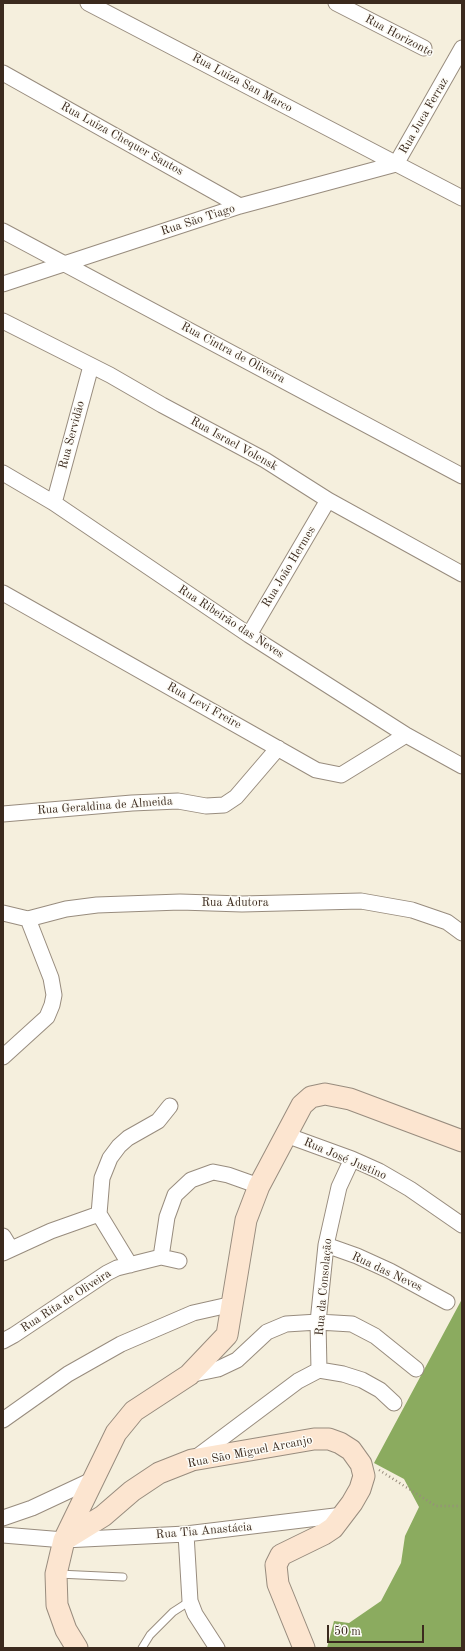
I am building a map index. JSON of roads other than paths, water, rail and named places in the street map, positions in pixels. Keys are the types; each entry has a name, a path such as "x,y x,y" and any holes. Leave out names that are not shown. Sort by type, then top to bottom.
{"street":[{"name":"Rua Luiza San Marco","path":"88,3 462,198"},
{"name":"Rua Horizonte","path":"336,3 424,48"},
{"name":"Rua Juca Ferraz","path":"396,164 458,67 462,48"},
{"name":"Rua Luiza Chequer Santos","path":"3,73 132,144 240,206"},
{"name":"Rua São Tiago","path":"3,284 240,206 396,164"},
{"name":"Rua Cintra de Oliveira","path":"3,231 462,476"},
{"name":"Rua Israel Volensk","path":"3,321 110,375 162,405 265,460 328,500 462,574"},
{"name":"Rua Servidão","path":"54,503 91,366"},
{"name":"Rua Ribeirão das Neves","path":"3,473 54,503 249,635 406,735 462,766"},
{"name":"Rua João Hermes","path":"249,635 328,500"},
{"name":"Rua Levi Freire","path":"3,592 316,770 340,775 406,735"},
{"name":"Rua Geraldina de Almeida","path":"3,814 140,802 178,801 206,806 224,806 236,797 278,748"},
{"name":"Rua Adutora","path":"28,919 66,909 97,905 180,902 242,904 361,901 412,910 447,922 462,933"},
{"path":"3,912 28,919 51,978 54,995 47,1017 3,1057"},
{"path":"77,1648 66,1630 57,1604 56,1574 64,1540 116,1433 134,1411 189,1375 227,1336 246,1220 259,1186 302,1105 310,1097 325,1094 350,1099 462,1141"},
{"path":"130,1265 99,1214 102,1178 110,1158 124,1142 142,1129 158,1121 170,1106"},
{"name":"Rua José Justino","path":"286,1135 352,1159 379,1171 410,1189 462,1225"},
{"name":"Rua da Consolação","path":"319,1370 318,1322 326,1245 339,1187 352,1159"},
{"path":"179,1261 160,1257 167,1217 175,1194 191,1180 213,1172 228,1175 259,1186"},
{"path":"6,1246 99,1214"},
{"name":"Rua das Neves","path":"326,1245 390,1270 447,1302"},
{"name":"Rua Rita de Oliveira","path":"3,1341 116,1268 160,1257"},
{"path":"3,1420 68,1374 121,1344 193,1313 233,1304"},
{"path":"189,1375 218,1369 237,1360 267,1332 286,1324 318,1322 352,1324 375,1336 416,1369"},
{"path":"192,1460 298,1381 319,1370 343,1374 362,1380 380,1390 394,1402"},
{"name":"Rua São Miguel Arcanjo","path":"64,1540 103,1516 132,1491 158,1473 192,1460 314,1439 329,1439 340,1442 351,1450 361,1464 364,1476 360,1489 343,1515"},
{"path":"3,1518 32,1508 94,1479"},
{"path":"304,1648 278,1584 276,1565 281,1555 324,1534 333,1528 343,1515"},
{"name":"Rua Tia Anastácia","path":"3,1535 64,1540 186,1534 343,1515"},
{"path":"186,1534 190,1601 195,1614 217,1648"}],"lane":[{"path":"56,1574 123,1577"},
{"path":"142,1648 150,1635 173,1612 190,1601"}]}
